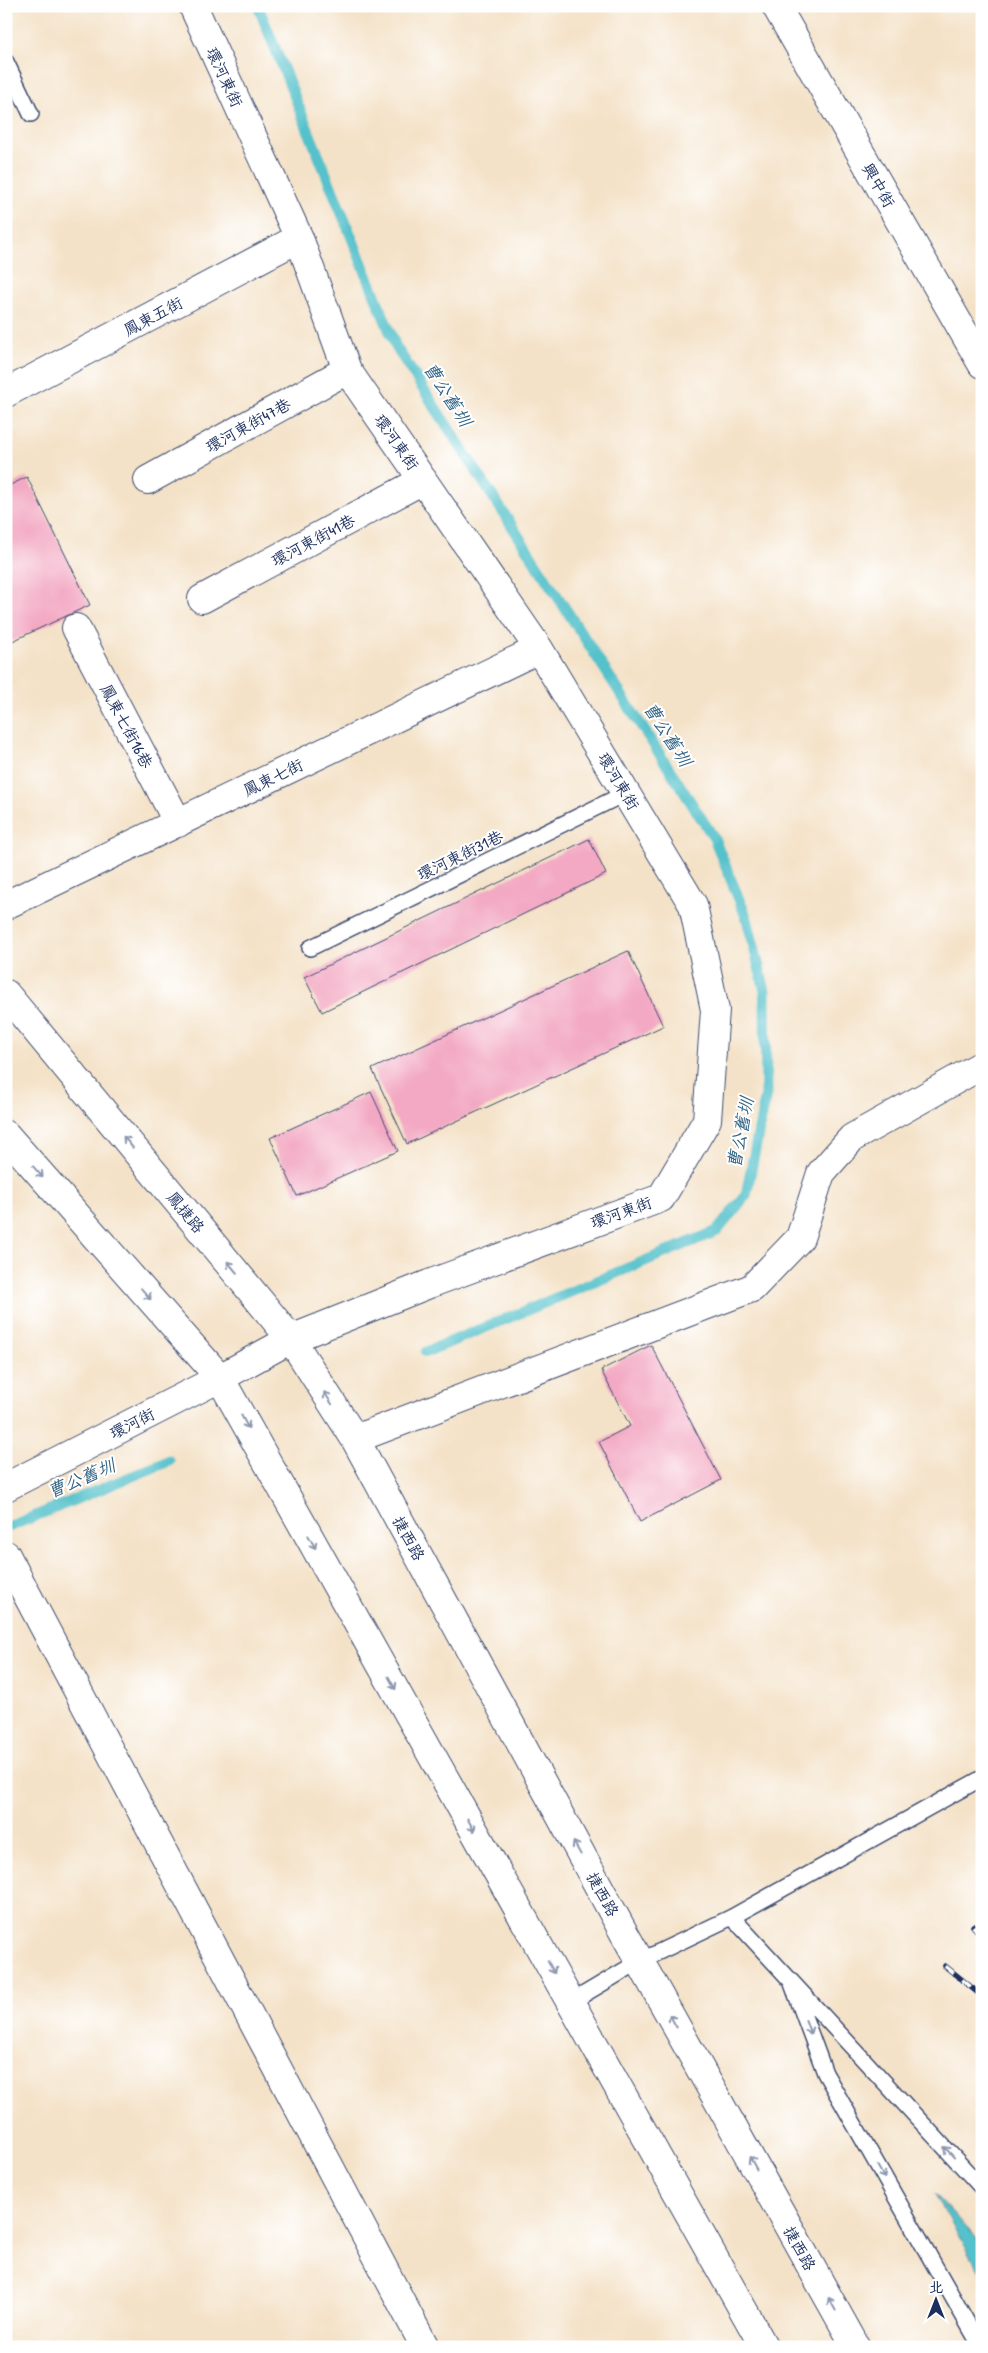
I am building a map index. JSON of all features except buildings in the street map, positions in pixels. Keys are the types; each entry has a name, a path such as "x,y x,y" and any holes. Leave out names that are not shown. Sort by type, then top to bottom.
{"street":[{"name":"環河東街","path":"193,6 299,238 348,370 539,649 693,905 715,1010 707,1120 660,1198 429,1284 291,1339 256,1358"},
{"name":"興中街","path":"776,6 982,364"},
{"name":"鳳東五街","path":"6,393 299,238"},
{"name":"環河東街47巷","path":"148,480 348,370"},
{"name":"環河東街41巷","path":"202,599 423,480"},
{"name":"鳳東七街16巷","path":"76,628 178,823"},
{"name":"鳳東七街","path":"6,905 539,649"},
{"name":"鳳捷路","path":"6,994 291,1339 355,1438"},
{"path":"355,1438 752,1288 800,1238 821,1173 852,1138 982,1065"},
{"path":"6,1135 220,1378 764,2347"},
{"name":"環河街","path":"6,1487 256,1358"},
{"name":"捷西路","path":"355,1438 640,1961 856,2347"},
{"path":"6,1555 425,2347"}],"lane":[{"path":"6,62 30,114"},
{"name":"環河東街31巷","path":"310,948 626,793"},
{"path":"570,2002 640,1961 732,1917 982,1778"},
{"path":"732,1917 982,2188"},
{"path":"791,1981 825,2073 981,2347"}],"water":[{"path":"934,2193 982,2244 982,2275"}],"waterway":[{"name":"曹公舊圳","path":"258,6 396,347 714,838 747,919 765,991 766,1094 746,1195 717,1231 426,1352"},
{"name":"曹公舊圳","path":"6,1528 169,1461"}],"railway":[{"path":"973,1926 982,1936"},
{"path":"945,1966 982,1996"}]}
